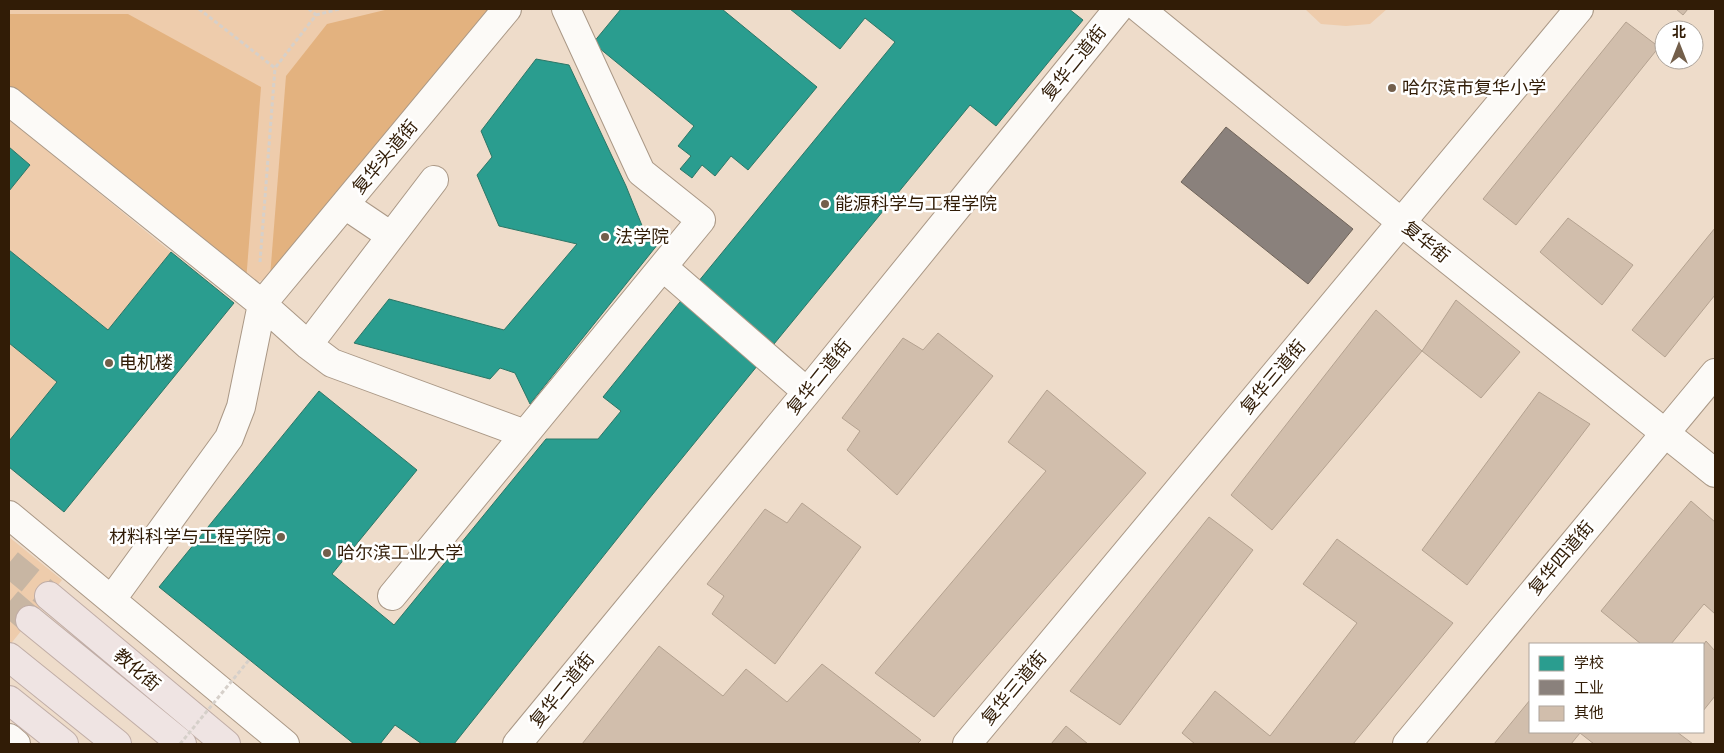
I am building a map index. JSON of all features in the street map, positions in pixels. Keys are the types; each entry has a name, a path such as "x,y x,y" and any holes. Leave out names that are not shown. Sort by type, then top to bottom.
{"highway":[{"name":"教化街","path":"49,596 226,744"},
{"name":"教化街","path":"30,620 181,744"},
{"path":"9,657 116,744"},
{"path":"9,700 64,744"}],"street":[{"name":"复华头道街","path":"262,304 507,9"},
{"path":"392,596 701,220 640,172 566,9"},
{"name":"复华二道街","path":"518,744 1118,9"},
{"name":"复华街","path":"1140,9 1401,222 1715,473"},
{"name":"复华三道街","path":"968,744 1579,9"},
{"path":"9,101 262,304 308,345 332,363 525,434"},
{"path":"308,345 434,180"},
{"path":"345,205 391,236"},
{"path":"662,267 807,392"},
{"path":"112,599 229,438 241,407 262,304"},
{"name":"复华四道街","path":"1407,744 1715,373"},
{"path":"9,515 285,744"},
{"path":"9,738 16,744"}],"path":[{"path":"199,9 275,68"},
{"path":"309,9 316,15"},
{"path":"262,304 258,282 275,68 316,15 339,9"},
{"path":"181,744 249,660"}],"shaded area":[{"path":"9,9 494,9 270,277 258,282 246,282 9,95"},
{"path":"389,9 494,9 270,277 286,76 327,24"},
{"path":"1305,9 1387,9 1370,24 1346,26 1321,24"},
{"path":"9,14 128,14 261,87 246,282 9,95"},
{"path":"9,119 171,252 108,330 9,250 9,191 30,165 9,147"},
{"path":"9,343 57,382 9,441"},
{"path":"9,537 62,580 9,646"}],"building: 学校":[{"path":"621,9 722,9 817,87 748,170 731,156 715,176 702,165 692,178 680,169 691,156 678,146 694,126 593,43"},
{"name":"能源科学与工程学院","path":"790,9 1069,9 1083,20 996,126 970,105 774,344 698,282 895,42 865,18 840,49"},
{"name":"法学院","path":"536,59 569,65 626,186 643,228 670,229 530,404 515,373 500,368 490,379 354,343 389,299 504,330 577,244 499,226 477,175 492,157 481,131"},
{"path":"9,147 30,165 9,191"},
{"name":"电机楼","path":"9,250 108,330 171,252 234,303 64,512 9,467 9,441 57,382 9,343"},
{"name":"材料科学与工程学院","path":"684,297 762,360 454,744 422,744 395,725 380,744 354,744 159,587 319,391 417,470 332,574 394,625 546,439 598,439 621,411 603,397"}],"building: 工业":[{"path":"1226,127 1353,229 1308,284 1181,182"}],"building: 其他":[{"path":"1676,9 1688,9 1683,15"},
{"path":"1626,22 1654,43 1654,53 1516,225 1483,199"},
{"path":"1568,218 1633,265 1602,305 1540,252"},
{"path":"1715,228 1715,295 1665,357 1632,330"},
{"path":"1456,300 1520,352 1481,398 1422,351"},
{"path":"1376,310 1422,351 1272,530 1231,495"},
{"path":"938,333 993,376 897,495 847,450 860,431 842,418 903,338 923,350"},
{"path":"1047,390 1146,473 934,717 875,673 1046,471 1008,442"},
{"path":"1539,392 1590,424 1467,585 1422,550"},
{"path":"1691,501 1715,522 1715,614 1704,604 1672,643 1640,643 1601,611"},
{"path":"802,503 861,547 775,664 712,614 724,596 707,584 765,509 787,523"},
{"path":"1209,517 1253,550 1120,725 1070,691"},
{"path":"1337,539 1453,623 1353,744 1195,744 1182,733 1215,691 1270,736 1357,623 1303,584"},
{"path":"1706,641 1715,651 1715,696 1704,710 1704,644"},
{"path":"659,646 723,696 746,669 787,702 822,664 921,740 917,744 582,744"},
{"path":"1529,701 1529,733 1580,733 1571,744 1494,744"},
{"path":"1066,726 1088,744 1051,744"},
{"path":"1580,733 1678,733 1693,744 1594,744"}],"tunnel":[{"path":"9,563 49,596"},
{"path":"9,602 30,620"}],"place":[{"name":"哈尔滨市复华小学","path":"1392,88"},
{"name":"能源科学与工程学院","path":"825,204"},
{"name":"法学院","path":"605,237"},
{"name":"电机楼","path":"109,363"},
{"name":"材料科学与工程学院","path":"281,537"},
{"name":"哈尔滨工业大学","path":"327,553"}]}
